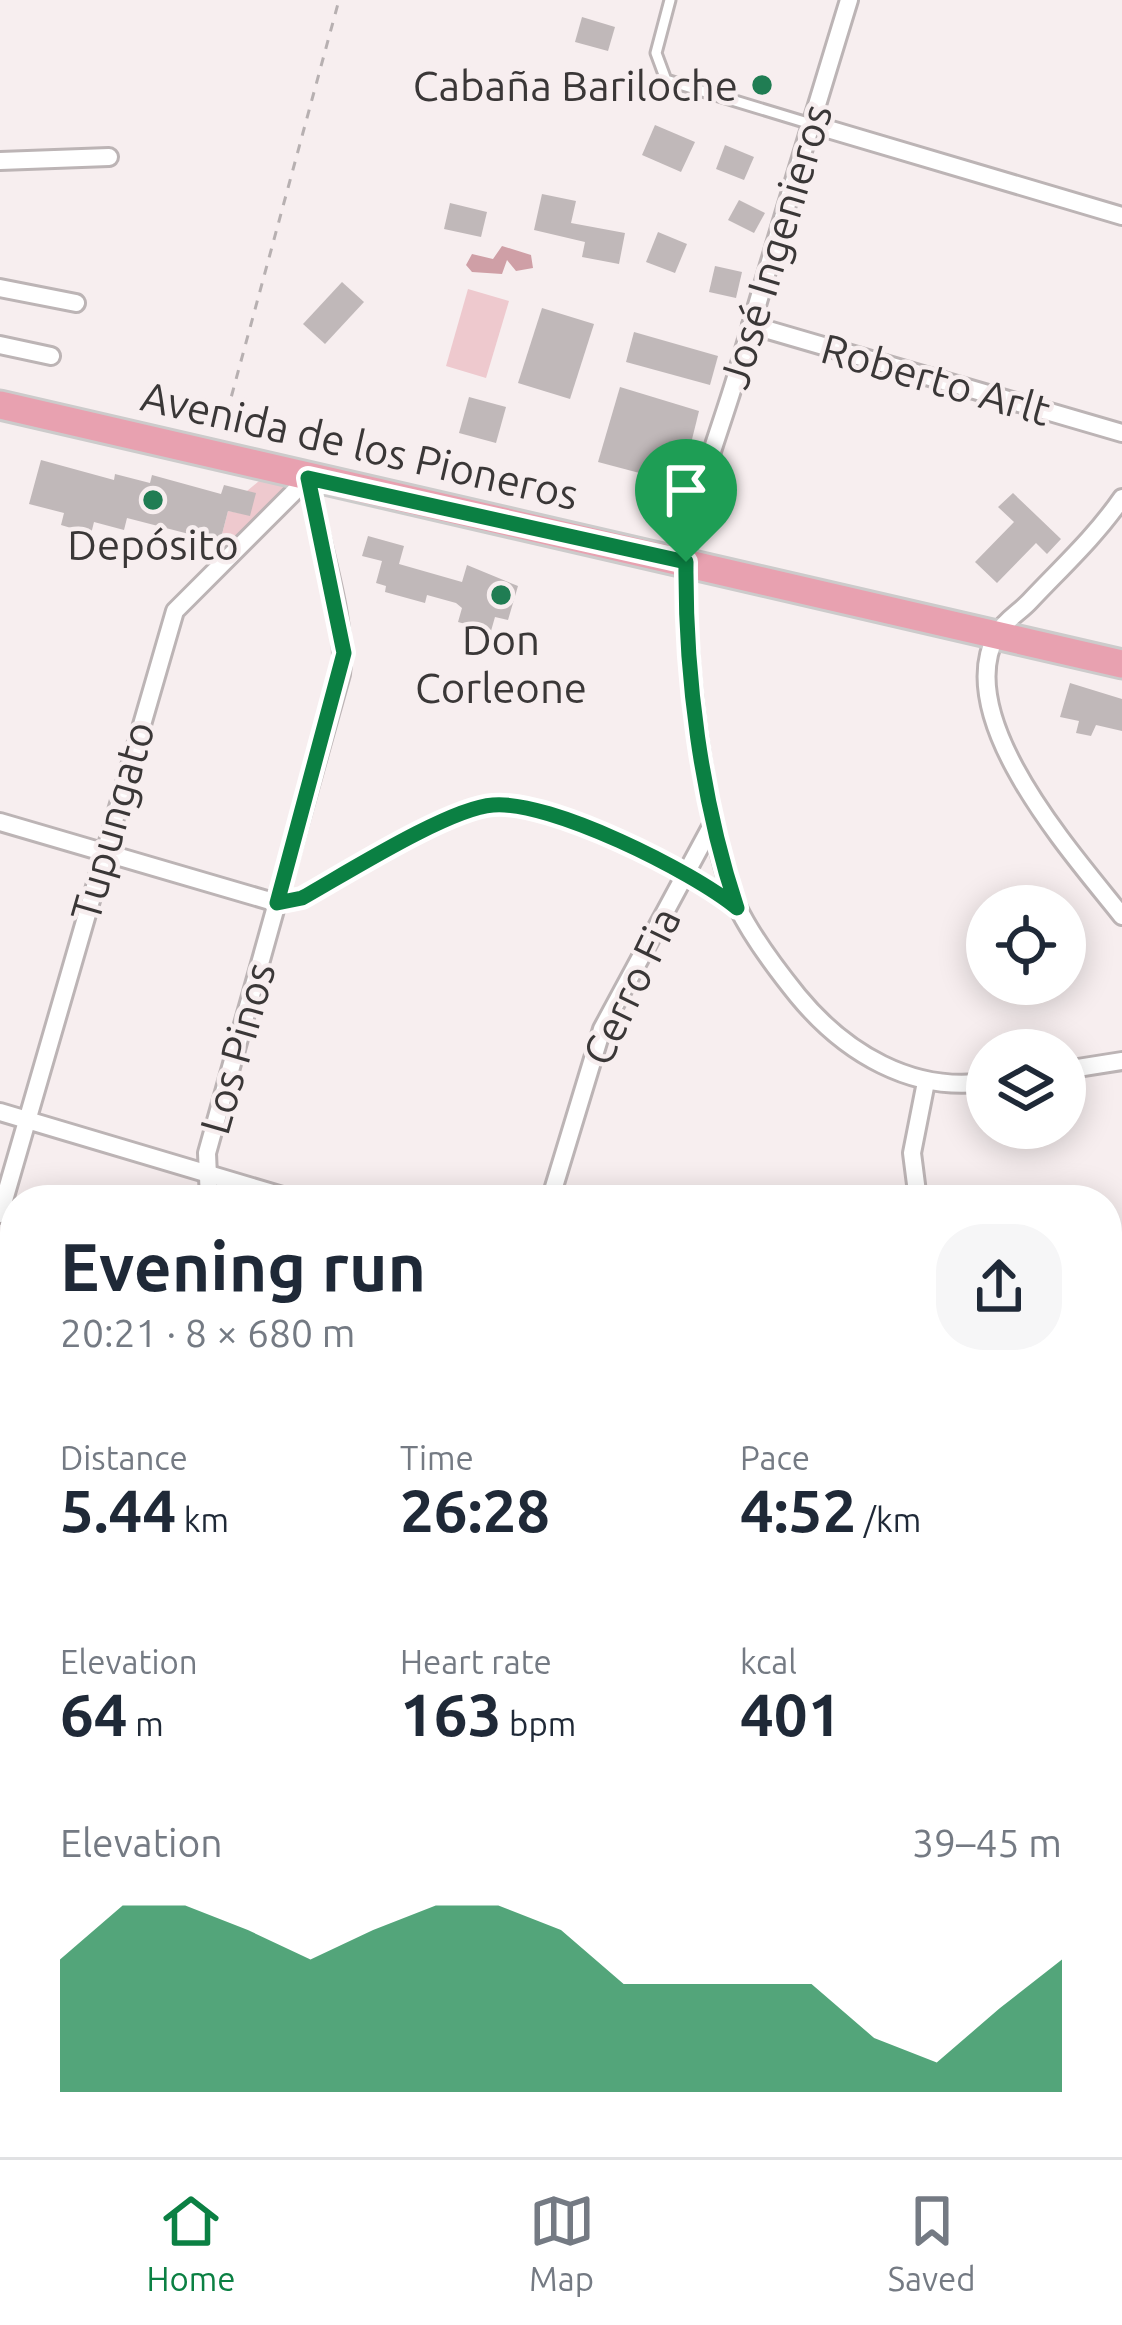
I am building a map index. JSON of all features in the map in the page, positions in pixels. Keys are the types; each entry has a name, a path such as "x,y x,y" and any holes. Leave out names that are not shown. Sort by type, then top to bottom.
{"main road":[{"name":"Avenida de los Pioneros","path":"0,405 1122,664"}],"street":[{"name":"José Ingenieros","path":"686,562 849,0"},
{"path":"811,124 1122,216"},
{"path":"0,161 109,158"},
{"path":"0,288 76,303"},
{"name":"Roberto Arlt","path":"751,326 1122,433"},
{"path":"0,345 51,356"},
{"name":"Tupungato","path":"8,1185 176,611 308,478"},
{"name":"Los Pinos","path":"207,1185 207,1153 344,653 308,478"},
{"path":"1122,498 1088,543 998,633 987,689 1013,763 1052,826 1122,916"},
{"path":"686,562 690,652 712,825 737,908"},
{"path":"0,822 277,903 302,898 461,813 490,805 519,806 689,871 737,908 815,1016 859,1052 904,1076 926,1082 966,1082"},
{"name":"Cerro Fia","path":"555,1185 602,1028 712,825"},
{"path":"1086,1067 1122,1061"},
{"path":"916,1185 912,1153 926,1082"},
{"path":"0,1112 244,1185"}],"lane":[{"path":"670,0 656,52 666,80 811,124"}],"path":[{"path":"216,456 339,0"}],"shaded area":[{"path":"502,246 531,255 533,268 516,271 507,260 502,274 472,272 466,265 472,254 493,259"},
{"path":"468,289 509,301 486,378 446,366"},
{"path":"265,476 287,487 232,546 220,542 228,511 250,515 247,491"}],"building":[{"path":"582,17 615,27 608,51 575,42"},
{"path":"655,125 695,142 681,172 642,155"},
{"path":"725,145 754,157 744,180 716,169"},
{"path":"542,194 576,201 571,223 625,233 619,264 582,257 585,242 534,230"},
{"path":"739,200 765,213 754,233 728,220"},
{"path":"450,203 487,212 481,237 444,229"},
{"path":"658,232 687,244 675,273 646,262"},
{"path":"715,266 742,272 736,298 709,292"},
{"path":"342,282 364,302 325,344 303,324"},
{"path":"542,308 594,324 570,399 518,383"},
{"path":"634,332 718,356 710,385 626,362"},
{"path":"620,387 699,411 681,484 598,462"},
{"path":"469,397 506,407 496,443 459,433"},
{"path":"41,460 114,480 115,474 150,483 152,475 221,494 224,485 256,493 250,516 228,511 220,542 127,518 124,530 94,522 91,534 61,525 64,513 29,504"},
{"path":"1013,493 1061,539 1047,554 1036,543 997,583 975,562 1014,522 998,507"},
{"path":"368,536 404,546 399,564 462,582 467,565 518,586 508,620 495,617 491,631 458,622 462,608 456,603 427,595 425,603 385,592 386,586 376,583 382,561 362,556"},
{"path":"1070,683 1122,699 1122,731 1096,725 1091,736 1076,733 1079,721 1060,717"}],"place":[{"name":"Cabaña Bariloche","path":"762,85"},
{"name":"Depósito","path":"153,500"},
{"name":"Don Corleone","path":"501,595"}],"route":[{"path":"308,478 686,562 690,652 712,825 737,908 689,871 665,860 519,806 490,805 461,813 302,898 277,903 344,653 343,630 322,558 308,478"}]}
